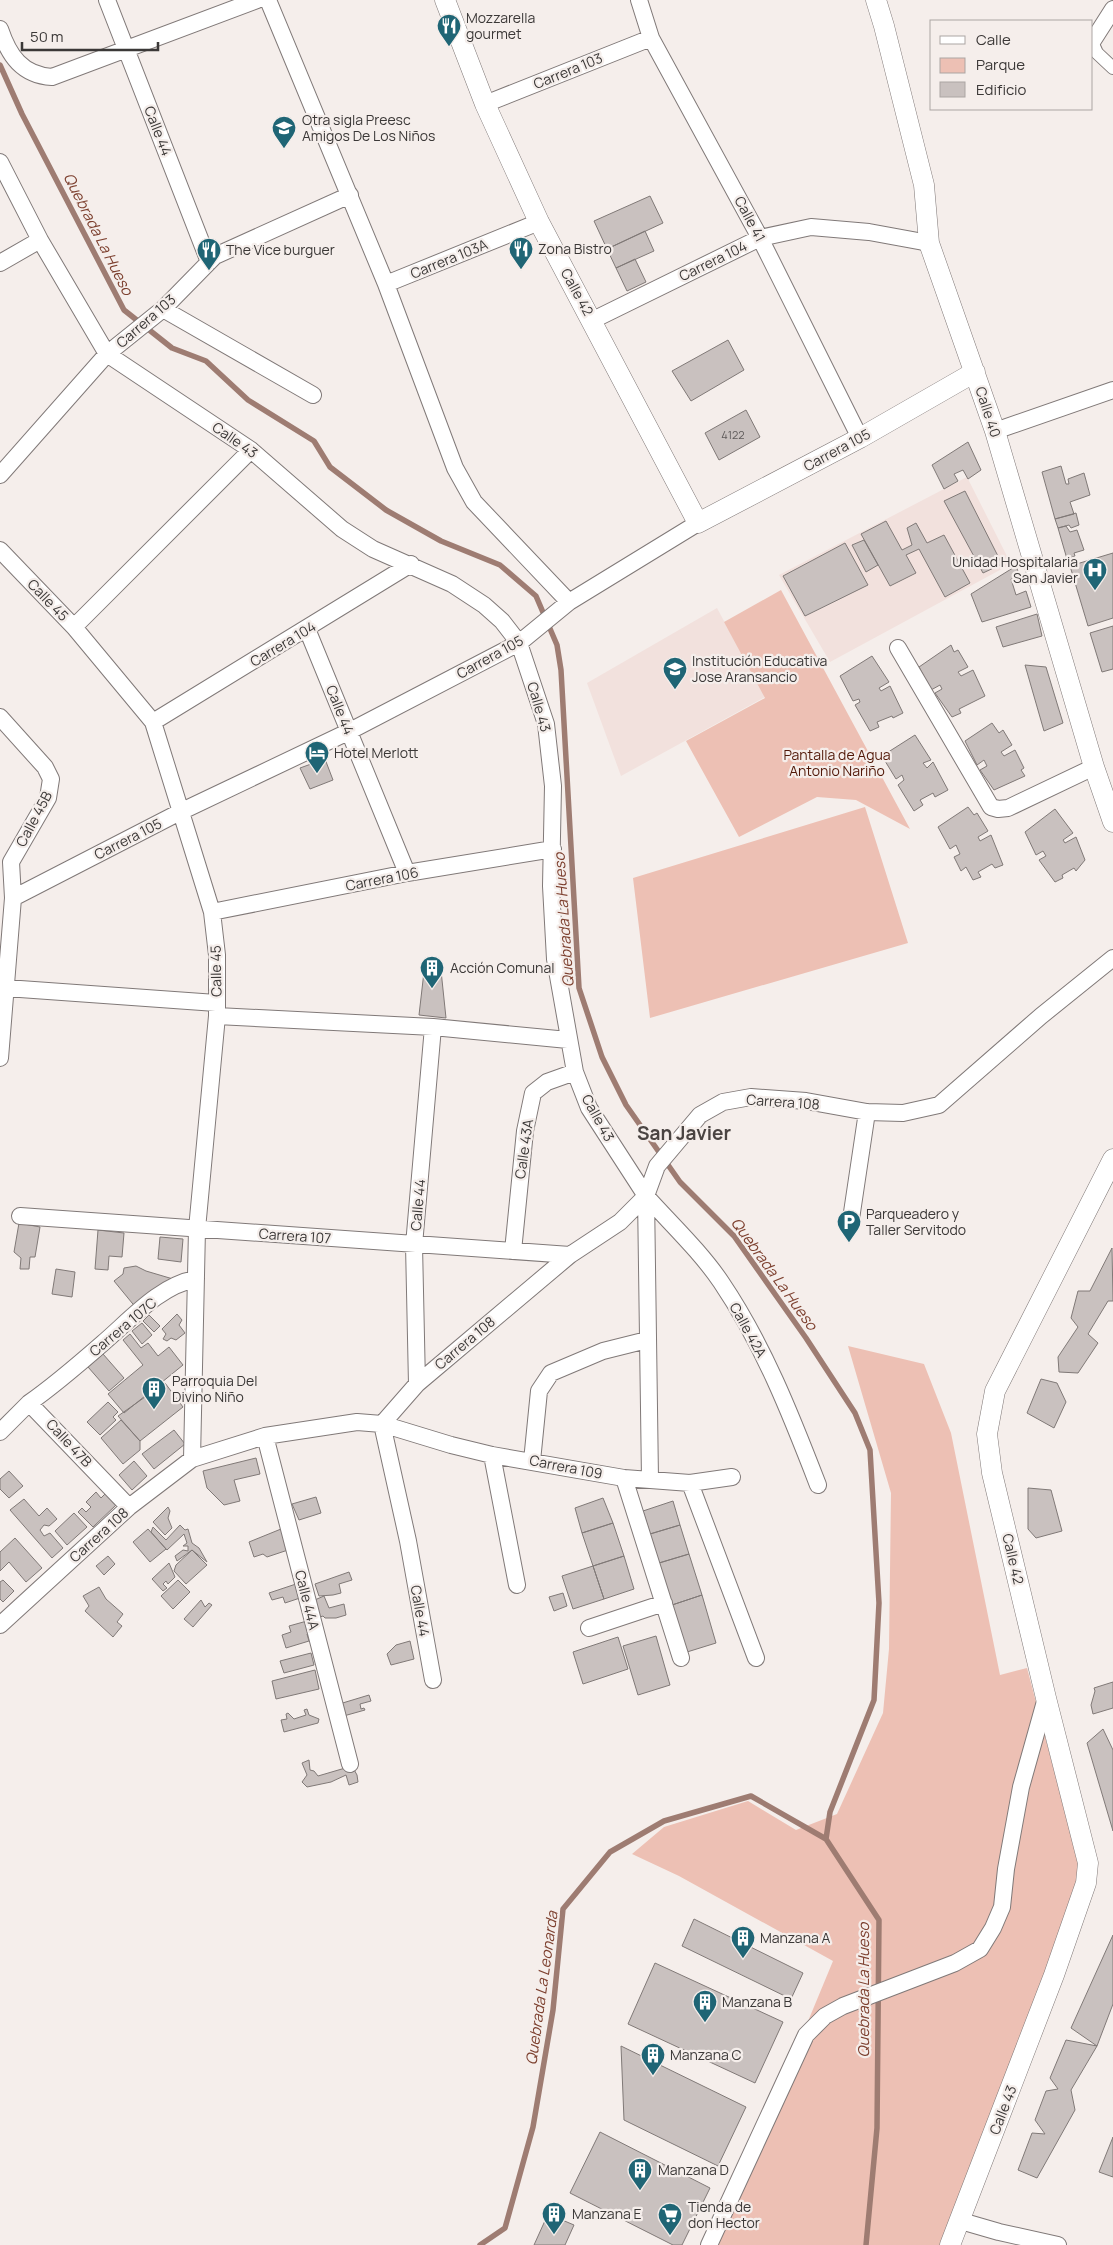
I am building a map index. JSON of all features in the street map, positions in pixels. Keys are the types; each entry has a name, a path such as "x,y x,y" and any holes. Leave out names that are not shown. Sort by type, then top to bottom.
{"street":[{"name":"Calle 44","path":"107,0 209,262"},
{"path":"0,29 4,41 18,63 37,76 52,77 257,0"},
{"path":"268,0 386,284 454,468 474,502 569,602"},
{"name":"Calle 42","path":"445,0 486,104 539,222 698,523"},
{"name":"Calle 41","path":"639,0 651,38 760,238 860,438"},
{"name":"Calle 40","path":"876,0 924,185 929,243 995,431 1094,767 1113,822"},
{"path":"1093,40 1113,9"},
{"name":"Carrera 103","path":"486,104 651,38"},
{"path":"1093,44 1097,53 1113,68"},
{"name":"Calle 43","path":"0,162 40,240 107,354 252,450 342,529 373,549 412,564 452,584 484,605 502,621 519,643 546,724 553,786 551,886 555,959 575,1072 589,1108 646,1196"},
{"name":"Carrera 103","path":"2,469 107,354 160,311 216,256 350,195"},
{"name":"Carrera 103A","path":"386,284 539,222"},
{"name":"Carrera 104","path":"592,320 760,238 810,227 869,232 929,243"},
{"path":"0,263 40,240"},
{"path":"160,311 313,395"},
{"name":"Carrera 105","path":"13,898 180,812 348,732 519,643 569,602 698,523 860,438 975,372"},
{"path":"995,431 1113,390"},
{"path":"74,627 252,450"},
{"name":"Calle 45","path":"0,550 74,627 153,722 212,912 217,954 217,1010 197,1229 192,1459"},
{"name":"Carrera 104","path":"153,722 307,630 412,564"},
{"name":"Calle 44","path":"307,630 406,874"},
{"path":"898,648 991,807 998,809 1008,808 1094,767"},
{"name":"Calle 45B","path":"0,716 45,768 51,779 48,798 11,862 13,898 0,1058"},
{"name":"Carrera 106","path":"212,912 406,874 553,849"},
{"name":"Carrera 108","path":"382,1424 418,1384 570,1255 620,1222 646,1196 657,1166 700,1116 723,1102 751,1097 806,1101 867,1112 903,1113 939,1105 1040,1016 1113,958"},
{"path":"6,988 217,1010 568,1040"},
{"name":"Calle 44","path":"418,1384 414,1245 433,1027"},
{"name":"Calle 43A","path":"513,1251 525,1132 534,1093 548,1082 575,1072"},
{"path":"851,1219 867,1112"},
{"name":"Calle 42","path":"1054,1975 1086,1883 1088,1862 992,1473 987,1434 995,1391 1113,1159"},
{"path":"646,1196 646,1340 650,1479"},
{"name":"Calle 42A","path":"646,1196 720,1281 748,1326 782,1396 818,1485"},
{"name":"Carrera 107","path":"20,1216 570,1255"},
{"name":"Carrera 107C","path":"29,1403 55,1385 173,1286 184,1281 196,1280"},
{"path":"532,1461 539,1391 551,1373 603,1351 646,1340"},
{"path":"0,1432 29,1403"},
{"name":"Calle 47B","path":"29,1403 129,1507"},
{"name":"Carrera 108","path":"0,1625 129,1507 192,1459 265,1436 357,1422 382,1424 404,1431"},
{"name":"Calle 44","path":"382,1424 408,1542 433,1680"},
{"name":"Carrera 109","path":"404,1431 492,1455 624,1478 690,1483 732,1477"},
{"name":"Calle 44A","path":"265,1436 350,1764"},
{"path":"492,1455 517,1585"},
{"path":"624,1478 681,1658"},
{"path":"690,1483 756,1658"},
{"path":"589,1628 664,1604"},
{"path":"709,2245 806,2035 825,2016 843,2006 902,1985 955,1963 980,1949 994,1928 1002,1907 1006,1868 1021,1787 1046,1698"},
{"name":"Calle 43","path":"950,2245 1054,1975"},
{"path":"961,2220 1004,2239 1058,2245"}],"shaded area":[{"path":"967,477 1011,564 830,662 779,575"},
{"name":"Institución Educativa Jose Aransancio","path":"717,608 765,697 621,776 587,683"}],"green space":[{"name":"Pantalla de Agua Antonio Nariño","path":"781,590 910,829 856,800 817,797 739,837 686,741 765,698 724,622"},
{"path":"865,807 908,943 650,1018 633,878"},
{"path":"848,1346 924,1364 951,1433 1000,1675 1027,1668 1082,1876 945,2245 708,2245 799,2043 833,1961 679,1876 632,1854 664,1827 748,1801 796,1830 837,1814 883,1713 889,1649 891,1493"}],"building":[{"path":"650,196 663,223 607,249 594,221"},
{"path":"645,231 654,251 616,268 607,249"},
{"path":"635,259 646,282 627,291 616,268"},
{"path":"728,340 744,370 691,401 672,371"},
{"path":"746,410 760,437 719,460 705,433"},
{"path":"968,442 981,470 968,479 963,470 954,474 958,481 944,489 932,465"},
{"path":"1061,466 1066,484 1069,484 1068,479 1084,473 1090,495 1070,502 1074,514 1055,519 1042,472"},
{"path":"965,491 1002,564 983,573 944,501"},
{"path":"1076,513 1079,525 1071,528 1069,525 1058,528 1055,519"},
{"path":"886,521 902,550 912,545 907,528 916,523 927,543 944,535 970,583 945,597 919,549 906,555 916,573 890,586 861,534"},
{"path":"1066,526 1070,532 1077,530 1084,550 1074,553 1075,556 1067,559 1058,528"},
{"path":"864,540 878,565 866,572 852,545"},
{"path":"845,543 868,585 805,616 783,576"},
{"name":"Unidad Hospitalaria San Javier","path":"1113,553 1113,618 1088,626 1070,566"},
{"path":"1016,566 1020,577 1011,579 1016,595 1026,591 1031,607 982,622 971,594"},
{"path":"1037,614 1042,636 1003,647 996,627"},
{"path":"1113,626 1113,669 1102,672 1090,633"},
{"path":"951,645 954,652 958,650 968,667 958,672 961,676 973,670 985,696 959,709 961,713 952,717 935,693 942,689 940,685 931,690 919,667"},
{"path":"872,656 889,682 879,688 881,691 890,686 903,713 877,722 879,727 870,731 855,705 860,702 859,699 853,701 840,676"},
{"path":"1025,665 1046,667 1063,723 1044,731"},
{"path":"992,723 999,733 1003,730 1012,745 1001,752 1004,756 1015,750 1024,768 1021,770 1025,776 994,790 980,770 987,766 984,760 977,765 965,741"},
{"path":"915,735 931,760 923,763 927,768 933,762 948,790 935,797 933,793 920,800 923,805 914,811 898,785 904,780 902,775 896,779 882,756"},
{"name":"Hotel Merlott","path":"325,759 333,780 310,789 300,768"},
{"path":"968,807 974,815 977,813 988,831 978,837 980,841 991,835 1003,865 995,868 992,864 978,872 981,877 973,880 966,867 961,871 954,857 960,854 956,845 950,849 938,827"},
{"path":"1055,809 1073,833 1063,840 1065,843 1076,837 1085,860 1076,871 1074,868 1062,875 1063,878 1055,882 1039,860 1046,856 1043,851 1036,855 1025,832"},
{"name":"Acción Comunal","path":"440,961 446,1018 419,1015 425,963"},
{"path":"19,1223 40,1227 35,1257 30,1257 29,1269 20,1269 21,1258 14,1252"},
{"path":"98,1230 124,1233 122,1257 109,1256 108,1270 95,1269"},
{"path":"160,1237 183,1239 181,1262 158,1259"},
{"path":"1112,1248 1113,1301 1108,1301 1088,1334 1098,1343 1078,1373 1059,1372 1058,1357 1078,1327 1071,1318 1078,1291 1090,1291"},
{"path":"136,1266 173,1279 137,1309 114,1281 123,1274 124,1268"},
{"path":"56,1269 75,1272 72,1297 52,1294"},
{"path":"177,1314 182,1320 179,1325 185,1333 176,1340 171,1338 167,1341 163,1339 166,1334 162,1329"},
{"path":"149,1315 160,1326 154,1332 143,1321"},
{"path":"142,1323 152,1335 142,1344 132,1331"},
{"path":"130,1334 141,1348 148,1343 158,1356 169,1347 183,1365 124,1413 108,1394 143,1365 123,1340"},
{"path":"103,1354 124,1378 109,1391 88,1367"},
{"path":"1041,1379 1057,1383 1066,1402 1054,1428 1027,1413"},
{"name":"Parroquia Del Divino Niño","path":"165,1383 183,1407 140,1441 118,1416"},
{"path":"108,1402 118,1412 113,1417 116,1420 100,1435 87,1422"},
{"path":"121,1420 140,1441 140,1450 123,1464 101,1438"},
{"path":"174,1430 185,1444 154,1469 142,1454"},
{"path":"256,1458 260,1474 234,1480 240,1501 224,1505 207,1488 203,1471"},
{"path":"134,1461 147,1476 132,1490 119,1475"},
{"path":"9,1471 23,1486 9,1498 0,1489 0,1479"},
{"path":"1028,1488 1051,1490 1062,1531 1036,1538 1028,1529"},
{"path":"96,1492 101,1498 105,1494 116,1505 93,1527 78,1512 82,1508 86,1512 91,1507 86,1502"},
{"path":"316,1497 321,1513 299,1520 292,1504"},
{"path":"603,1498 613,1523 582,1533 575,1508"},
{"path":"24,1499 39,1516 47,1508 57,1519 49,1526 44,1525 40,1530 44,1536 50,1533 63,1548 52,1558 10,1510"},
{"path":"673,1501 680,1525 650,1534 643,1511"},
{"path":"168,1507 170,1511 168,1518 172,1528 165,1535 153,1522"},
{"path":"74,1513 87,1527 67,1545 55,1531"},
{"path":"613,1523 624,1556 593,1566 582,1533"},
{"path":"180,1525 185,1530 188,1529 192,1543 199,1548 207,1562 192,1550 177,1561 175,1556 183,1550 188,1551 188,1546 183,1546 187,1543 184,1534 167,1550 151,1532 153,1527 166,1540"},
{"path":"680,1525 689,1554 659,1563 650,1534"},
{"path":"148,1529 166,1549 150,1562 133,1542"},
{"path":"281,1529 288,1550 267,1557 263,1554 254,1557 249,1542"},
{"path":"15,1538 42,1568 26,1582 9,1562 0,1571 0,1552"},
{"path":"192,1550 207,1565 186,1584 174,1571 176,1565"},
{"path":"689,1554 702,1595 672,1605 659,1563"},
{"path":"108,1556 115,1564 104,1575 96,1566"},
{"path":"624,1556 634,1589 604,1599 593,1566"},
{"path":"169,1563 175,1577 168,1584 166,1581 163,1584 167,1588 163,1591 152,1579"},
{"path":"593,1566 604,1599 573,1609 562,1576"},
{"path":"349,1572 352,1580 339,1584 341,1593 319,1596 315,1584"},
{"path":"3,1580 14,1591 3,1602 0,1599 0,1582"},
{"path":"178,1580 190,1592 173,1609 161,1596"},
{"path":"299,1583 303,1597 285,1603 283,1597 272,1600 269,1593"},
{"path":"99,1587 106,1599 123,1614 117,1622 122,1626 113,1637 85,1611 89,1606 83,1596"},
{"path":"563,1593 567,1606 554,1611 549,1597"},
{"path":"702,1595 716,1643 687,1652 672,1605"},
{"path":"324,1596 329,1608 344,1604 346,1615 336,1618 325,1618 323,1616 317,1618 310,1602"},
{"path":"201,1600 205,1607 209,1603 212,1605 193,1627 184,1619"},
{"path":"307,1621 310,1633 307,1634 309,1641 286,1648 282,1635 291,1632 289,1626"},
{"path":"656,1636 670,1685 638,1695 623,1646"},
{"path":"618,1637 628,1669 583,1684 573,1652"},
{"path":"410,1641 414,1659 391,1665 387,1654 396,1645"},
{"path":"311,1653 314,1665 284,1673 280,1661"},
{"path":"315,1670 319,1689 276,1699 272,1681"},
{"path":"1113,1682 1113,1708 1093,1714 1091,1705 1095,1691 1094,1688"},
{"path":"369,1695 371,1701 360,1704 361,1709 364,1708 365,1710 340,1717 336,1705"},
{"path":"307,1709 309,1715 319,1719 318,1723 284,1732 281,1720 287,1719 286,1714 288,1713 294,1719 306,1715 304,1710"},
{"path":"1103,1729 1113,1750 1113,1831 1087,1743"},
{"path":"309,1760 310,1770 314,1771 318,1776 352,1766 357,1775 358,1782 349,1785 346,1775 331,1782 307,1787 302,1782 307,1775 302,1763"},
{"name":"Manzana A","path":"694,1919 803,1973 791,1999 682,1946"},
{"path":"1113,1935 1113,2004 1097,2046 1071,2028"},
{"name":"Manzana B","path":"655,1963 783,2022 755,2083 628,2024"},
{"path":"1066,2040 1097,2046 1071,2090 1075,2110 1037,2178 1018,2170 1032,2133 1045,2134 1035,2120 1046,2091 1058,2089 1050,2078"},
{"name":"Manzana C","path":"621,2046 746,2107 718,2166 624,2120"},
{"name":"Manzana D","path":"600,2132 710,2188 682,2245 673,2245 570,2193"},
{"path":"1113,2137 1113,2177 1099,2172"},
{"name":"Manzana E","path":"548,2214 574,2225 565,2245 534,2245"}],"waterway":[{"name":"Quebrada La Hueso","path":"0,65 22,114 124,310 172,348 206,361 248,400 314,441 330,467 386,510 441,541 500,565 536,596 557,645 561,670 579,988 602,1057 626,1105 680,1182 734,1236 806,1338 855,1413 870,1450 879,1603 874,1700 830,1812 826,1839 879,1920 877,2128 866,2245"},
{"name":"Quebrada La Leonarda","path":"480,2245 505,2228 533,2127 553,2010 563,1909 610,1852 664,1821 751,1796 826,1839"}],"place":[{"name":"Mozzarella gourmet","path":"449,47"},
{"name":"Otra sigla Preesc Amigos De Los Niños","path":"284,149"},
{"name":"Zona Bistro","path":"521,270"},
{"name":"The Vice burguer","path":"209,271"},
{"name":"Unidad Hospitalaria San Javier","path":"1095,591"},
{"name":"Institución Educativa Jose Aransancio","path":"675,690"},
{"name":"Hotel Merlott","path":"317,774"},
{"name":"Acción Comunal","path":"432,989"},
{"name":"Parqueadero y Taller Servitodo","path":"849,1243"},
{"name":"Parroquia Del Divino Niño","path":"154,1410"},
{"name":"Manzana A","path":"743,1959"},
{"name":"Manzana B","path":"705,2023"},
{"name":"Manzana C","path":"653,2076"},
{"name":"Manzana D","path":"640,2191"},
{"name":"Manzana E","path":"554,2235"},
{"name":"Tienda de don Hector","path":"670,2236"}],"district":[{"name":"San Javier","path":"684,1133"}]}
